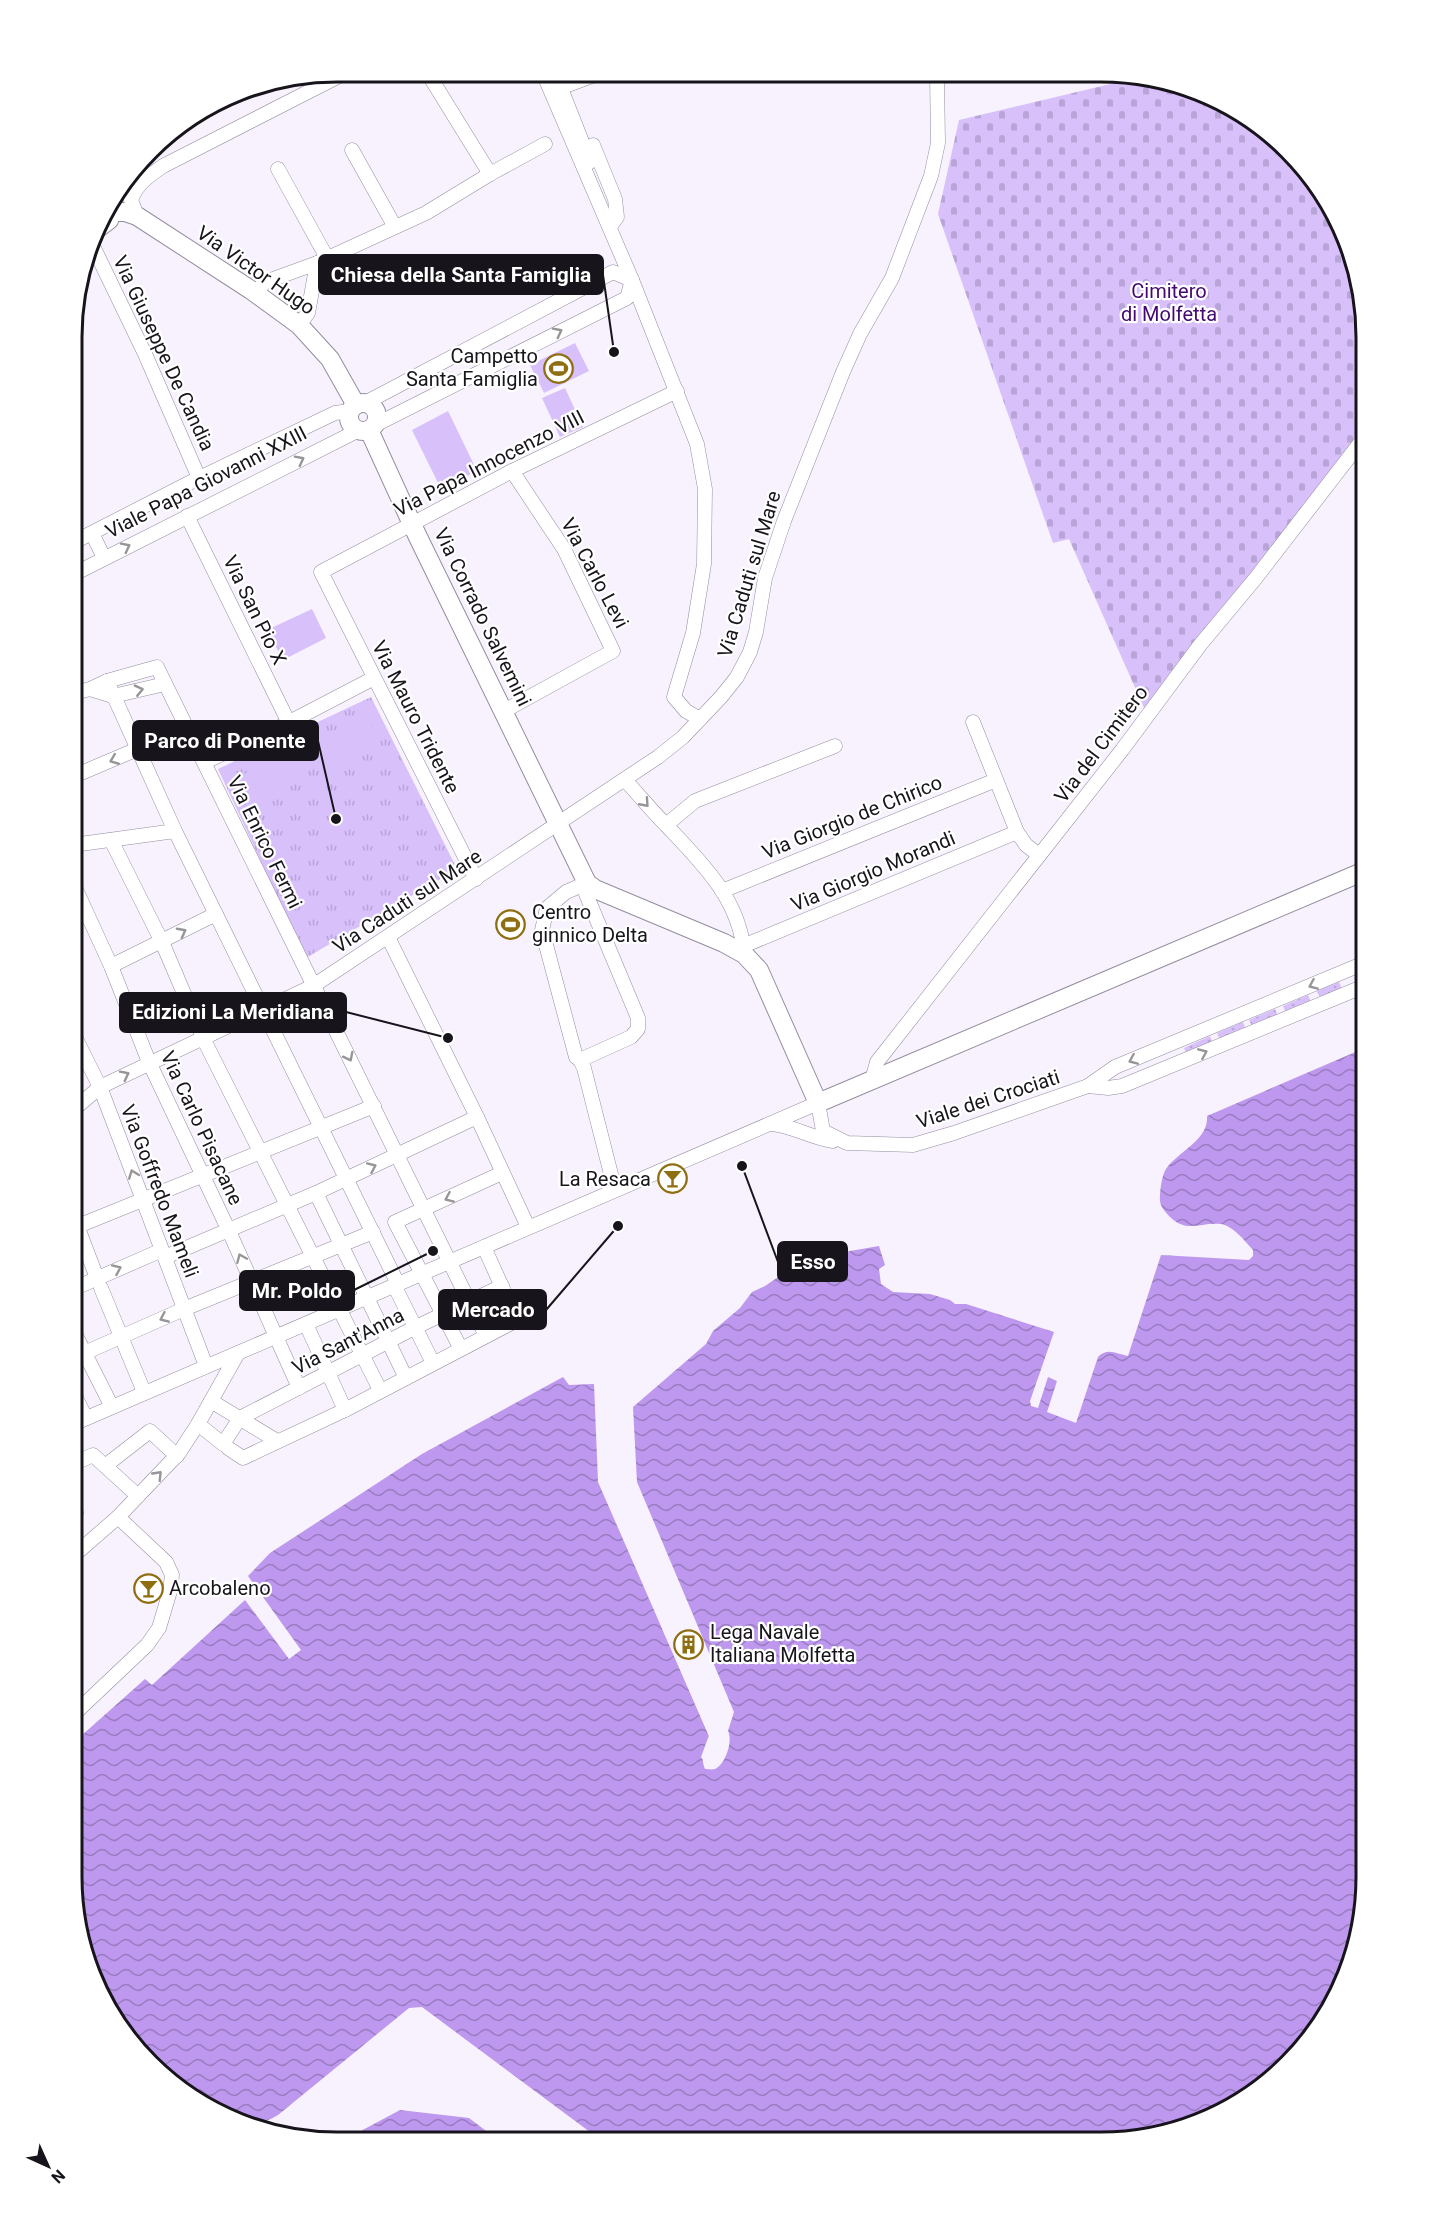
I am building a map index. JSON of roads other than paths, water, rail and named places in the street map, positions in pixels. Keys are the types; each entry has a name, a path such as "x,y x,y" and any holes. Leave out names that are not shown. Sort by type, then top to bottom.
{"main road":[{"path":"116,211 137,216"},
{"name":"Via Victor Hugo","path":"137,216 255,293 299,325 330,358 357,406"},
{"path":"369,404 376,411 377,420 367,428 350,422 357,406 369,404"},
{"name":"Via Corrado Salvemini","path":"367,428 587,883"},
{"path":"587,883 595,889 724,944 744,950 759,970 810,1107 1356,875"}],"street":[{"path":"433,82 490,174"},
{"path":"547,82 612,224 632,280"},
{"path":"561,82 602,203 697,444 705,489 704,564 693,633 674,697 686,711 700,719"},
{"path":"566,82 615,199 617,217 612,224"},
{"path":"568,85 576,82"},
{"name":"Via Caduti sul Mare","path":"82,1102 100,1087 313,986 668,750 700,719 737,677 750,652 756,632 765,578 784,521 843,372 860,334 892,278 931,176 938,143 937,82"},
{"path":"137,216 131,200 135,189 163,166 326,83"},
{"path":"255,293 265,282 322,261 426,213 545,144"},
{"path":"352,150 395,227"},
{"path":"145,171 163,166"},
{"path":"279,169 322,261 308,313 299,325"},
{"name":"Via Giuseppe De Candia","path":"97,254 145,354 199,478"},
{"name":"Viale Papa Giovanni XXIII","path":"82,538 199,478 335,413 357,406 613,272 632,280 627,298 82,570"},
{"name":"Via Papa Innocenzo VIII","path":"321,572 512,471 677,391"},
{"name":"Via del Cimitero","path":"872,1080 877,1062 1122,750 1200,645 1255,579 1356,448"},
{"name":"Via Carlo Levi","path":"504,711 613,651 564,549 512,471"},
{"name":"Via San Pio X","path":"187,516 288,721"},
{"path":"92,533 105,558"},
{"name":"Via Mauro Tridente","path":"321,572 476,879"},
{"name":"Via Enrico Fermi","path":"107,681 157,667 486,1336"},
{"path":"205,762 280,727 374,678"},
{"path":"82,691 107,681 175,831 373,1232 433,1363"},
{"path":"90,689 113,696 165,684"},
{"path":"972,722 1017,832 1026,845 1039,855"},
{"path":"82,773 187,728"},
{"path":"666,825 695,801 835,746"},
{"path":"625,780 695,855 722,891 734,913 742,935 744,950"},
{"name":"Via Giorgio de Chirico","path":"722,891 996,780"},
{"path":"82,844 175,831"},
{"name":"Via Giorgio Morandi","path":"744,950 1017,832"},
{"path":"111,840 162,942 203,1038 262,1151 312,1257 380,1390"},
{"path":"580,1060 631,1037 638,1029 638,1018 586,894 587,883 566,892 547,908 542,930 615,1190"},
{"name":"Via Carlo Pisacane","path":"82,903 111,966 150,1062 299,1388"},
{"path":"111,966 216,914"},
{"path":"388,937 477,1117 528,1227"},
{"name":"Viale dei Crociati","path":"810,1107 823,1131 847,1143 913,1145 1088,1086 1115,1067 1356,967"},
{"name":"Viale dei Crociati","path":"1088,1086 1122,1086 1356,990"},
{"name":"Via Goffredo Mameli","path":"82,1059 100,1087 206,1366"},
{"path":"82,1220 143,1200 374,1106"},
{"path":"82,1420 810,1107"},
{"path":"810,1107 805,1126 821,1139"},
{"path":"82,1287 99,1283 163,1253 229,1231 316,1193 477,1117"},
{"path":"772,1124 789,1126 821,1139 847,1143"},
{"path":"461,1349 395,1222 502,1173"},
{"path":"316,1193 406,1378"},
{"path":"82,1355 184,1309 373,1232"},
{"path":"82,1242 144,1392"},
{"path":"198,1424 243,1458 345,1410 517,1320 484,1246"},
{"name":"Via Sant'Anna","path":"226,1446 240,1418 416,1327 502,1286"},
{"path":"306,1324 345,1410"},
{"path":"82,1545 101,1533 177,1456 238,1353"},
{"path":"82,1361 112,1407"},
{"path":"211,1401 277,1441"},
{"path":"82,1410 86,1418"},
{"path":"105,1467 150,1431 177,1456"},
{"path":"82,1460 93,1455 138,1496"},
{"path":"82,1707 147,1646 159,1628 170,1591 172,1575 166,1562 118,1517"}],"water":[{"path":"1356,1052 1356,1893 1348,1943 1330,1989 1304,2032 1270,2068 1243,2089 1199,2112 1151,2127 1118,2131 590,2132 422,2007 409,2008 278,2115 265,2121 240,2112 196,2089 169,2068 146,2045 125,2018 109,1989 96,1959 87,1926 82,1877 82,1735 145,1679 152,1685 245,1600 289,1659 301,1650 248,1576 270,1553 422,1454 563,1377 569,1385 594,1384 598,1482 709,1736 703,1757 705,1769 715,1769 728,1751 730,1740 728,1731 734,1712 637,1482 633,1407 706,1344 713,1331 740,1308 752,1292 790,1269 821,1256 879,1246 885,1265 879,1269 881,1284 893,1292 930,1294 950,1300 955,1304 966,1304 1054,1332 1030,1401 1031,1406 1038,1408 1048,1377 1057,1381 1047,1412 1076,1423 1098,1357 1105,1352 1128,1356 1161,1255 1249,1260 1253,1256 1253,1250 1246,1242 1225,1225 1182,1225 1169,1216 1162,1207 1160,1199 1163,1175 1171,1163 1198,1139 1203,1132 1207,1116"},
{"path":"400,2110 469,2118 487,2132 359,2132"}],"place":[{"name":"Chiesa della Santa Famiglia","path":"614,352"},
{"name":"Campetto Santa Famiglia","path":"559,368"},
{"name":"Parco di Ponente","path":"336,819"},
{"name":"Centro ginnico Delta","path":"511,924"},
{"name":"Edizioni La Meridiana","path":"448,1038"},
{"name":"Esso","path":"742,1166"},
{"name":"La Resaca","path":"672,1179"},
{"name":"Mercado","path":"618,1226"},
{"name":"Mr. Poldo","path":"433,1251"},
{"name":"Arcobaleno","path":"148,1588"},
{"name":"Lega Navale Italiana Molfetta","path":"689,1644"}],"park label":[{"name":"Cimitero di Molfetta","path":"1169,302"}]}
